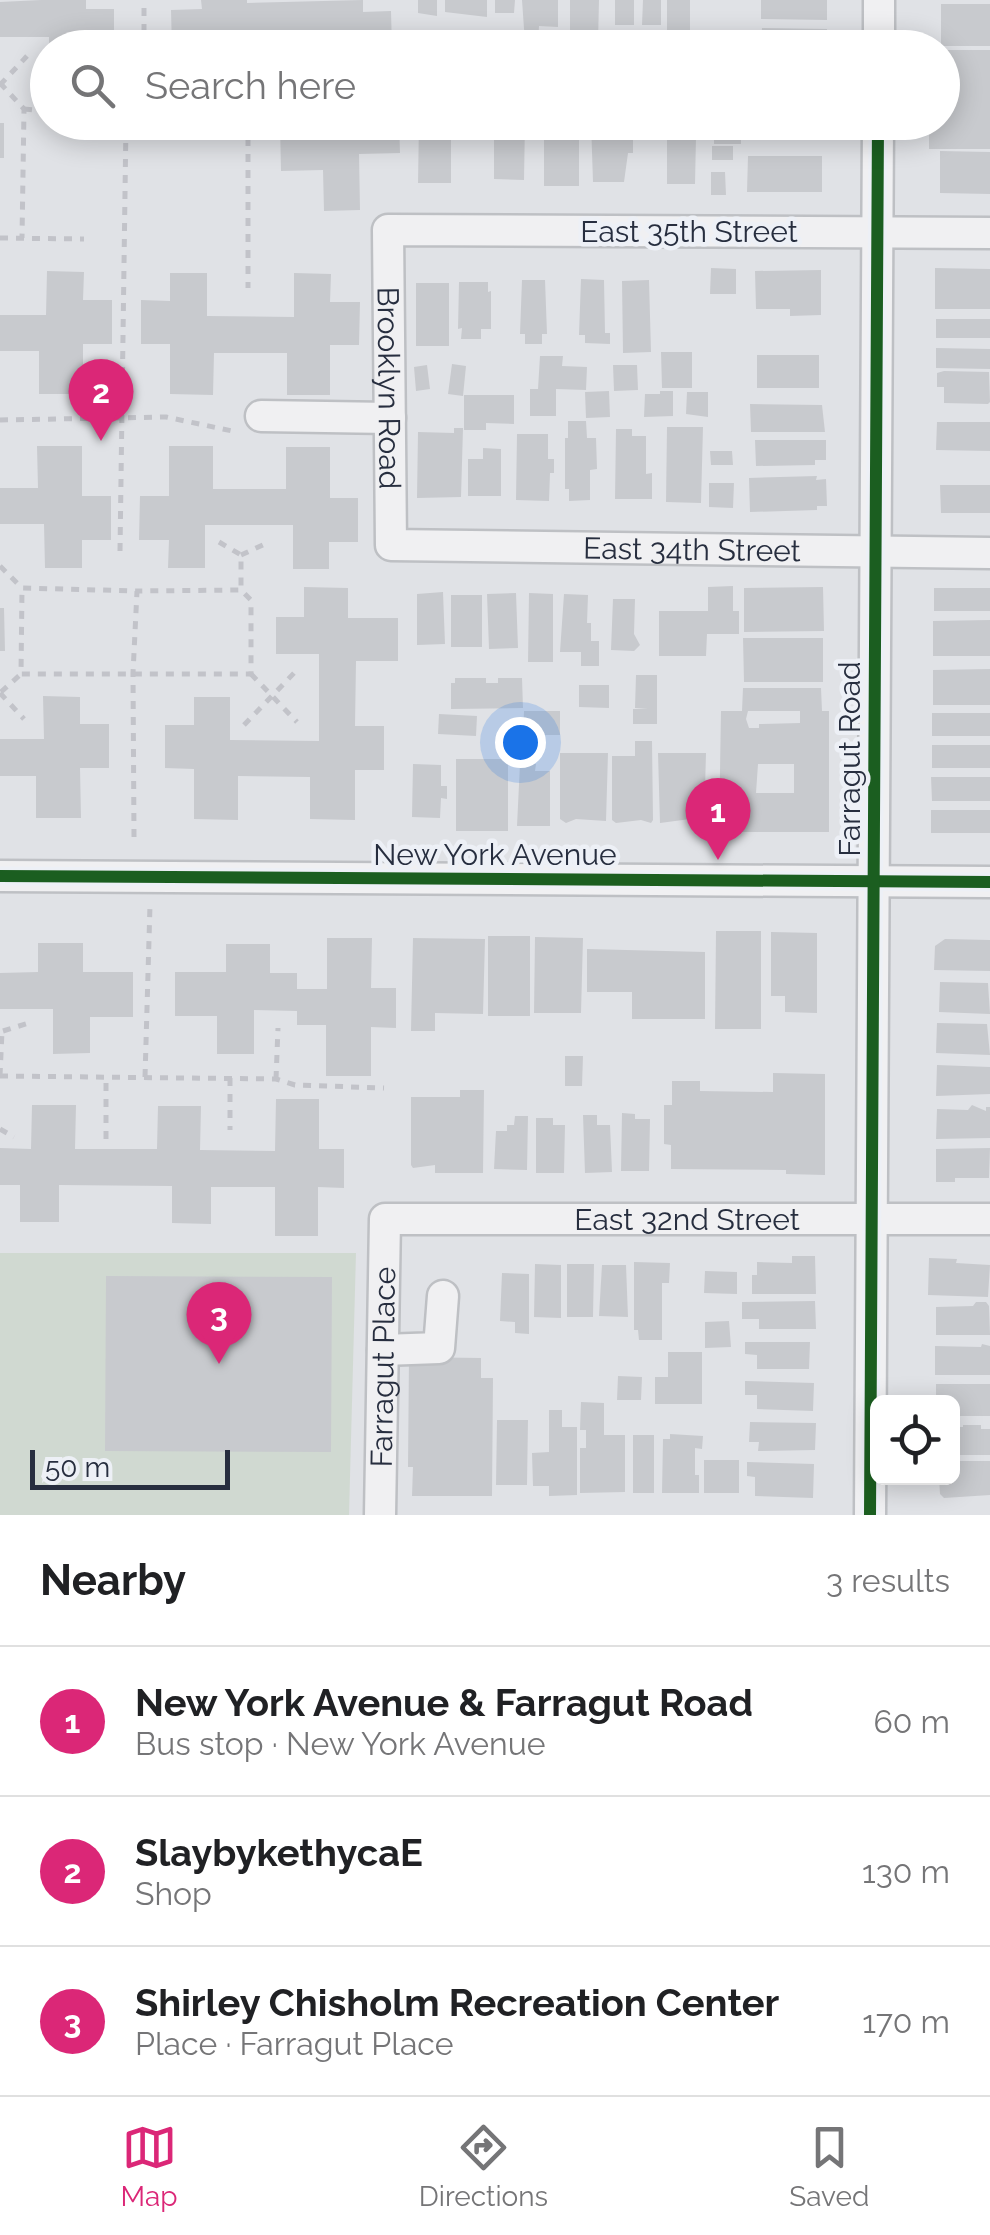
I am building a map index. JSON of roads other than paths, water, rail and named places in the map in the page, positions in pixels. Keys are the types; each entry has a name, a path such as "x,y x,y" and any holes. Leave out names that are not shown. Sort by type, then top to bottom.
{"street":[{"path":"878,30 879,0"},
{"name":"Farragut Road","path":"870,1515 878,140"},
{"name":"East 35th Street","path":"388,230 990,233"},
{"name":"Brooklyn Road","path":"388,230 391,544"},
{"path":"253,425 390,418"},
{"name":"East 34th Street","path":"391,544 990,553"},
{"name":"New York Avenue","path":"0,876 990,882"},
{"name":"East 32nd Street","path":"385,1219 990,1218"},
{"name":"Farragut Place","path":"380,1515 385,1219"},
{"path":"383,1350 439,1348 442,1296"}],"place":[{"name":"SlaybykethycaE","path":"101,441"},
{"name":"New York Avenue & Farragut Road","path":"718,860"},
{"name":"Shirley Chisholm Recreation Center","path":"219,1364"}]}
